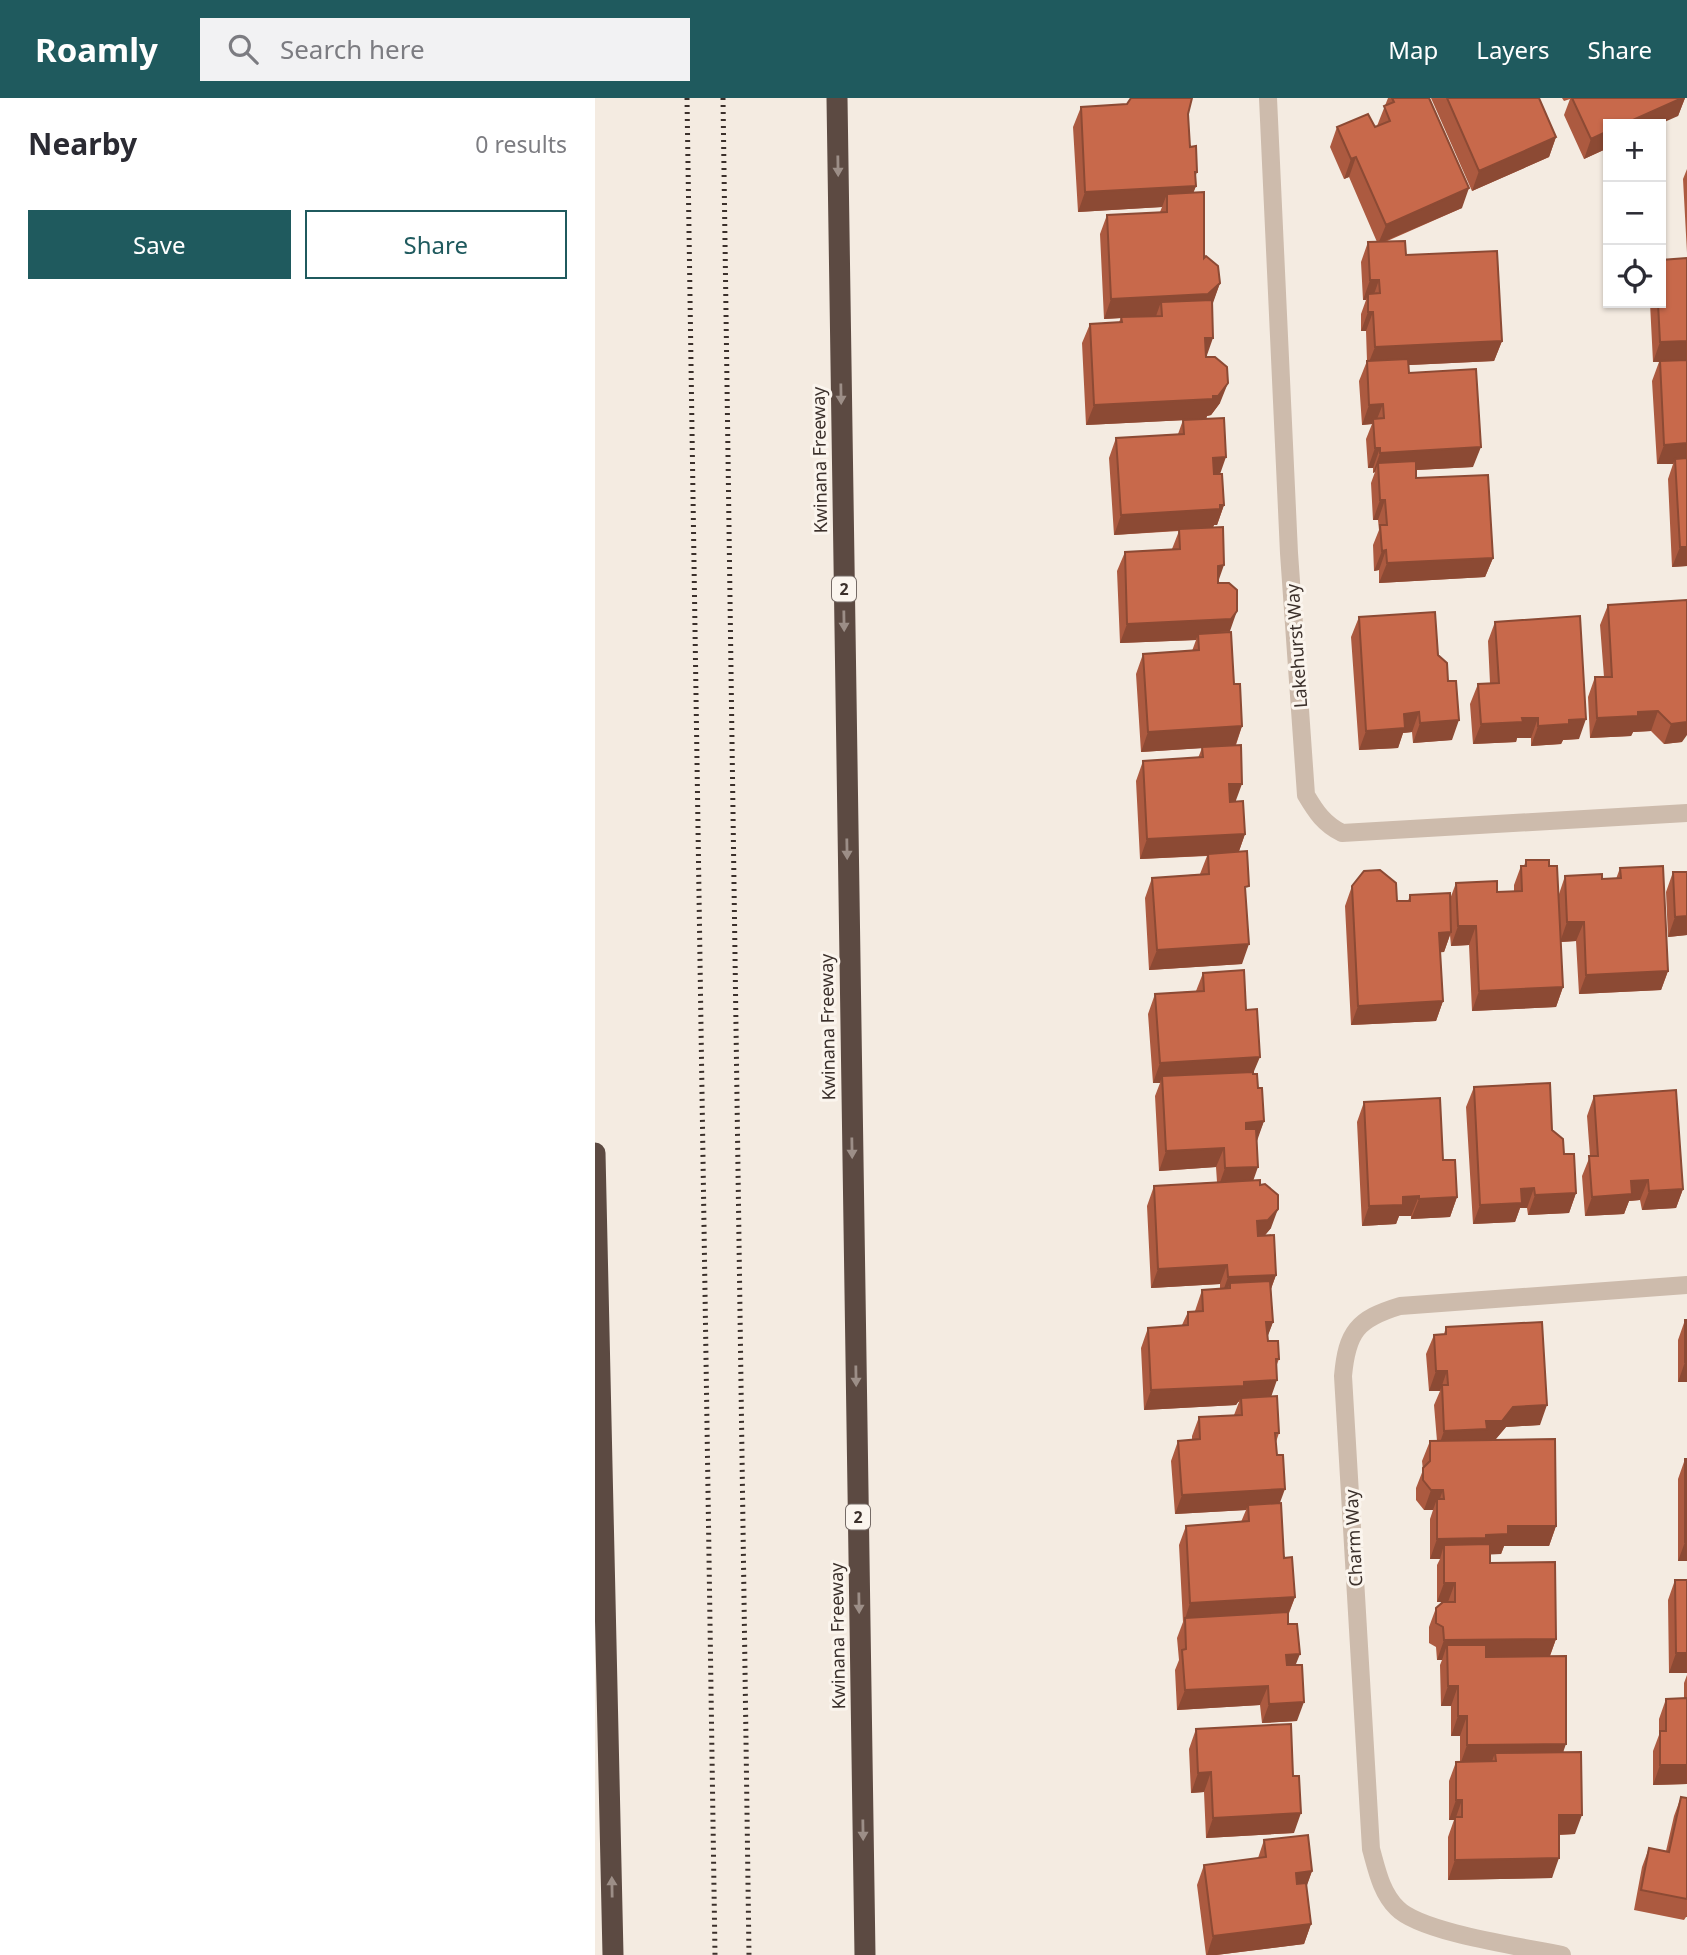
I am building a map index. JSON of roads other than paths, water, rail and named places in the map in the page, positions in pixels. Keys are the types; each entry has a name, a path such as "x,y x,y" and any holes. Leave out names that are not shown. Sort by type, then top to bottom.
{"highway":[{"name":"Kwinana Freeway","path":"837,98 865,1955"},
{"path":"595,1153 613,1955"}],"street":[{"name":"Lakehurst Way","path":"1268,98 1290,566 1306,795 1314,810 1322,820 1342,833 1687,813"},
{"name":"Charm Way","path":"1562,1955 1429,1927 1398,1909 1378,1877 1371,1849 1344,1390 1345,1358 1348,1343 1362,1323 1382,1311 1400,1306 1687,1285"}],"railway":[{"path":"687,98 715,1955"},
{"path":"723,98 749,1955"}]}
